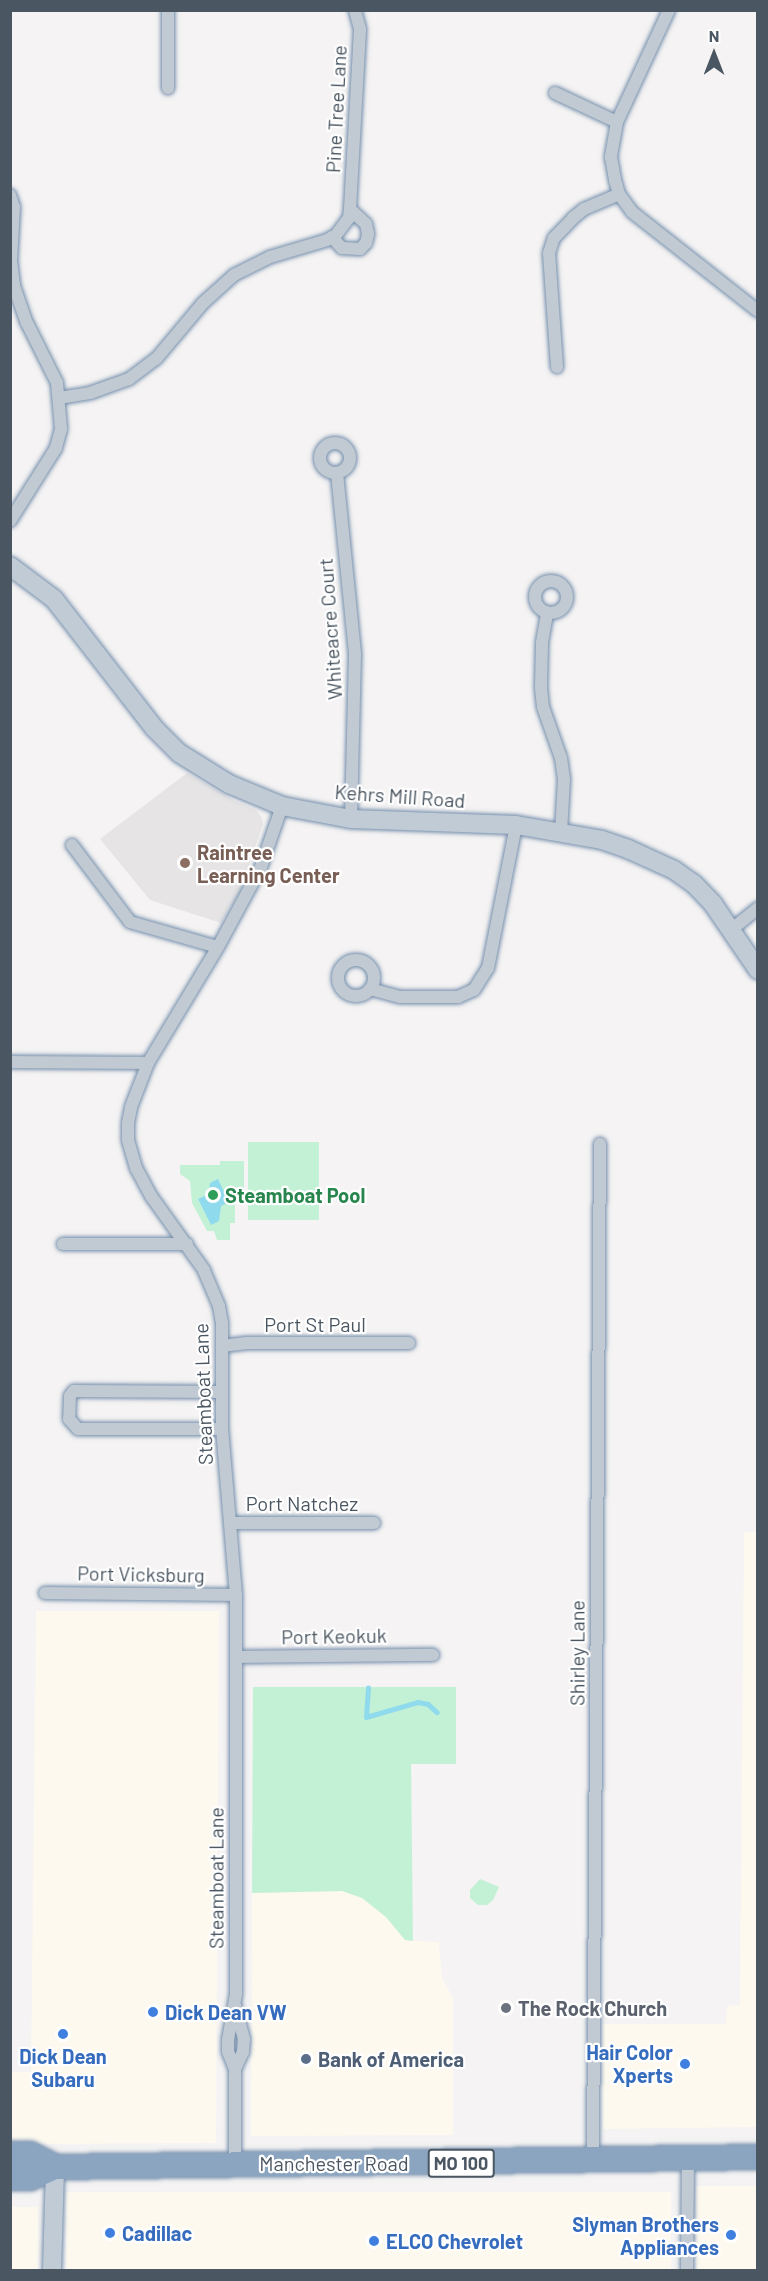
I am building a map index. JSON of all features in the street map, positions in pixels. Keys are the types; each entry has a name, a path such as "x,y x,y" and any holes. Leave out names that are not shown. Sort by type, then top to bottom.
{"highway":[{"name":"Manchester Road","path":"10,2154 30,2154 55,2167"},
{"name":"Manchester Road","path":"10,2178 30,2178 55,2167 758,2157"}],"street":[{"path":"168,10 168,88"},
{"name":"Pine Tree Lane","path":"351,210 360,29 355,10"},
{"path":"669,10 617,122 610,158 619,194 632,212 652,230 758,311"},
{"path":"555,93 617,122"},
{"path":"556,367 549,253 555,238 573,218 584,210 619,194"},
{"path":"10,195 14,207 11,261 14,286 27,323 51,367 59,398 60,429 56,448 10,521"},
{"path":"59,398 90,393 129,379 156,359 203,303 234,275 270,258 333,237 349,218 351,210 366,224 369,234 366,243 360,249 342,248 333,237"},
{"name":"Whiteacre Court","path":"337,473 355,654 351,819"},
{"name":"Kehrs Mill Road","path":"10,566 54,599 134,705 179,753 230,784 282,806 351,819 516,825 602,840 674,870 694,884 713,904 758,970"},
{"path":"547,614 542,643 541,688 543,707 561,758 564,779 561,832"},
{"name":"Steamboat Lane","path":"235,2164 235,2069 243,2052 244,2039 235,2006 236,1595 222,1429 222,1346 219,1306 204,1270 152,1196 131,1154 128,1124 148,1063 218,946 261,867 282,806"},
{"path":"370,989 400,997 458,997 474,990 488,968 516,825"},
{"path":"72,845 130,922 218,946"},
{"path":"731,930 758,908"},
{"path":"10,1062 148,1063"},
{"name":"Shirley Lane","path":"593,2161 600,1144"},
{"path":"63,1244 187,1244"},
{"name":"Port St Paul","path":"222,1346 247,1343 409,1343"},
{"path":"222,1392 74,1391 70,1396 69,1419 78,1429 222,1429"},
{"name":"Port Natchez","path":"230,1522 374,1523"},
{"name":"Port Vicksburg","path":"45,1593 236,1595"},
{"name":"Port Keokuk","path":"236,1657 433,1655"},
{"path":"687,2271 688,2159"},
{"path":"52,2271 55,2167"}],"shaded area":[{"name":"Raintree Learning Center","path":"187,773 235,801 256,810 262,818 263,824 240,892 221,923 150,900 100,839"},
{"path":"744,1532 758,1532 757,2127 603,2129 602,2024 726,2024 727,2006 740,2005"},
{"path":"36,1611 219,1611 216,2143 11,2144 10,2072 31,2072"},
{"path":"342,1891 362,1897 386,1917 405,1940 439,1942 442,1979 453,1997 453,2135 251,2136 252,1893"},
{"path":"696,2186 757,2186 757,2270 696,2270"},
{"path":"66,2192 671,2192 671,2270 66,2270"},
{"path":"11,2207 38,2207 38,2270 11,2270"}],"green space":[{"path":"248,1142 319,1142 319,1220 248,1220"},
{"name":"Steamboat Pool","path":"220,1161 244,1161 244,1188 235,1188 235,1223 230,1223 230,1240 217,1240 214,1231 207,1231 192,1203 190,1181 180,1174 180,1165 220,1165"},
{"path":"253,1687 456,1687 456,1764 411,1764 413,1941 405,1940 386,1917 362,1898 342,1891 252,1893"},
{"path":"480,1879 499,1887 493,1900 487,1905 478,1905 470,1898 470,1890"}],"water":[{"path":"218,1179 229,1202 221,1206 219,1221 211,1225 198,1199 209,1194 210,1183"}],"waterway":[{"path":"366,1717 368,1688"},
{"path":"366,1717 418,1702 428,1704 437,1712"}],"place":[{"name":"Raintree Learning Center","path":"185,863"},
{"name":"Steamboat Pool","path":"213,1195"},
{"name":"The Rock Church","path":"506,2008"},
{"name":"Dick Dean VW","path":"153,2012"},
{"name":"Dick Dean Subaru","path":"63,2034"},
{"name":"Bank of America","path":"306,2059"},
{"name":"Hair Color Xperts","path":"685,2064"},
{"name":"Cadillac","path":"110,2233"},
{"name":"Slyman Brothers Appliances","path":"731,2235"},
{"name":"ELCO Chevrolet","path":"374,2241"}]}
